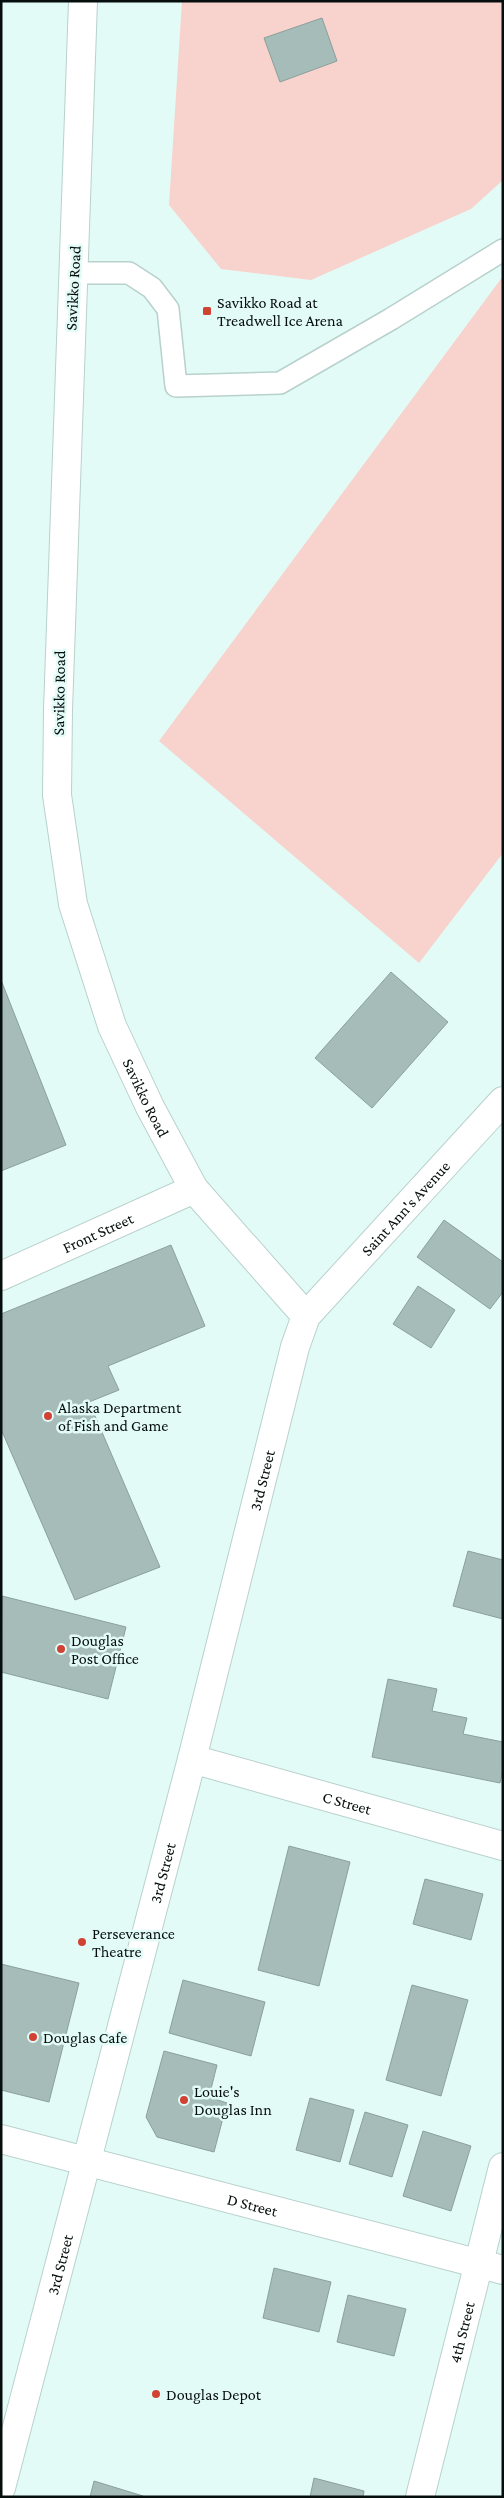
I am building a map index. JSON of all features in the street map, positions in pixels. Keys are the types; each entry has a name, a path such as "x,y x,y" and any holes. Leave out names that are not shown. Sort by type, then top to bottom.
{"street":[{"name":"Savikko Road","path":"83,1 58,700 58,795 73,904 112,1026 150,1108 194,1189 306,1316"},
{"name":"Saint Ann's Avenue","path":"306,1316 503,1101"},
{"name":"Front Street","path":"1,1276 194,1189"},
{"name":"3rd Street","path":"1,2488 192,1759 294,1347 306,1316"},
{"name":"C Street","path":"192,1759 503,1846"},
{"name":"D Street","path":"1,2138 491,2267"},
{"name":"4th Street","path":"420,2497 491,2267 503,2166"}],"lane":[{"path":"74,272 129,273 152,288 168,309 176,386 280,383 391,319 503,250"}],"shaded area":[{"path":"182,1 503,1 503,180 471,209 311,280 221,269 169,205"},
{"path":"503,276 503,853 419,963 159,741"}],"building":[{"path":"322,18 337,61 280,82 264,38"},
{"path":"391,972 448,1022 372,1108 315,1058"},
{"path":"1,980 66,1145 1,1171"},
{"path":"444,1220 503,1262 503,1292 490,1309 417,1257"},
{"name":"Alaska Department of Fish and Game","path":"171,1245 205,1326 108,1366 119,1390 89,1402 160,1567 75,1600 1,1429 1,1314"},
{"path":"418,1286 455,1310 431,1348 393,1324"},
{"path":"468,1551 503,1560 503,1619 453,1606"},
{"name":"Douglas Post Office","path":"2,1596 126,1627 108,1699 1,1672"},
{"path":"388,1679 437,1689 432,1711 467,1718 463,1734 503,1742 503,1769 500,1783 372,1757"},
{"path":"289,1846 350,1862 319,1986 258,1970"},
{"path":"425,1879 483,1894 471,1940 413,1924"},
{"name":"Douglas Cafe","path":"1,1964 79,1983 49,2102 1,2090"},
{"path":"183,1980 265,2002 251,2056 169,2033"},
{"path":"412,1985 468,2000 441,2096 386,2080"},
{"name":"Louie's Douglas Inn","path":"164,2051 217,2065 209,2097 227,2103 214,2152 157,2137 146,2117"},
{"path":"310,2098 354,2110 340,2162 296,2150"},
{"path":"365,2112 408,2125 392,2177 349,2164"},
{"path":"423,2131 471,2146 451,2211 403,2196"},
{"path":"274,2268 331,2282 319,2332 263,2318"},
{"path":"348,2295 406,2309 394,2356 337,2342"},
{"path":"314,2478 364,2491 363,2497 310,2497"},
{"path":"94,2481 143,2496 143,2497 90,2497"}],"place":[{"name":"Savikko Road at Treadwell Ice Arena","path":"207,311"},
{"name":"Alaska Department of Fish and Game","path":"48,1416"},
{"name":"Douglas Post Office","path":"61,1649"},
{"name":"Perseverance Theatre","path":"82,1942"},
{"name":"Douglas Cafe","path":"33,2037"},
{"name":"Louie's Douglas Inn","path":"184,2100"},
{"name":"Douglas Depot","path":"156,2394"}]}
